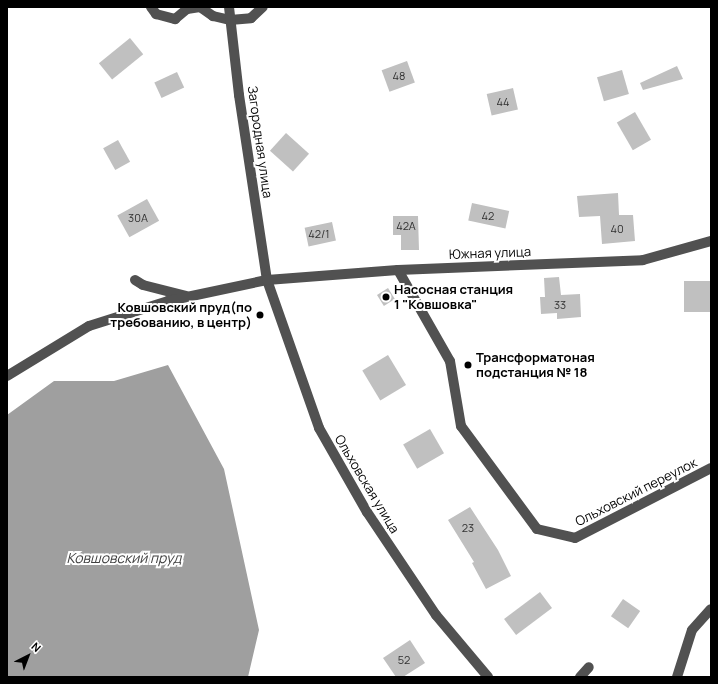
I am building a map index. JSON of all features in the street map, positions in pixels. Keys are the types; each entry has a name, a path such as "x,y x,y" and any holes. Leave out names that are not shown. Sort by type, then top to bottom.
{"street":[{"path":"150,7 156,14 175,19 187,9 200,7 214,16 230,20 251,18 263,7"},
{"name":"Загородная улица","path":"229,7 267,280"},
{"name":"Южная улица","path":"9,375 89,326 168,301 267,280 398,270 643,260 711,241"},
{"name":"Ольховский переулок","path":"398,270 450,361 461,426 537,529 575,538 711,468"},
{"path":"135,280 143,285 190,296"},
{"name":"Ольховская улица","path":"267,280 320,428 367,512 436,615 488,677"},
{"path":"677,677 692,630 711,609"},
{"path":"580,677 589,667"}],"water":[{"name":"Ковшовский пруд","path":"168,365 224,469 259,630 248,677 7,677 7,415 54,381 114,381"}],"building":[{"path":"130,38 143,54 112,79 99,63"},
{"path":"407,61 415,83 389,92 382,70"},
{"path":"677,66 683,79 643,90 640,83"},
{"path":"622,70 629,94 604,101 597,77"},
{"path":"177,72 184,87 162,98 154,83"},
{"path":"513,88 518,109 492,116 487,94"},
{"path":"635,112 651,140 633,150 617,122"},
{"path":"286,133 309,154 293,172 270,151"},
{"path":"118,140 130,162 115,170 103,148"},
{"path":"618,193 619,215 633,215 635,241 602,244 600,216 579,217 577,196"},
{"path":"147,199 159,221 129,237 117,215"},
{"path":"472,203 509,211 505,229 468,221"},
{"path":"393,216 418,216 419,250 401,250 401,235 393,235"},
{"path":"332,222 336,241 309,246 305,228"},
{"path":"559,277 561,295 580,294 581,317 557,319 557,313 541,314 540,297 545,297 544,278"},
{"path":"684,281 711,281 711,312 684,312"},
{"name":"Насосная станция 1 \"Ковшовка\"","path":"388,288 395,299 384,306 377,295"},
{"path":"388,355 406,385 380,400 362,370"},
{"path":"430,429 444,453 417,469 403,444"},
{"path":"470,507 498,550 511,576 486,589 472,563 474,562 448,520"},
{"path":"540,592 552,608 516,635 504,619"},
{"path":"623,599 640,611 628,628 611,616"},
{"path":"410,640 425,663 403,677 396,677 383,658"}],"place":[{"name":"Насосная станция 1 \"Ковшовка\"","path":"386,297"},
{"name":"Ковшовский пруд(по требованию, в центр)","path":"260,315"},
{"name":"Трансформатоная подстанция № 18","path":"468,365"}]}
